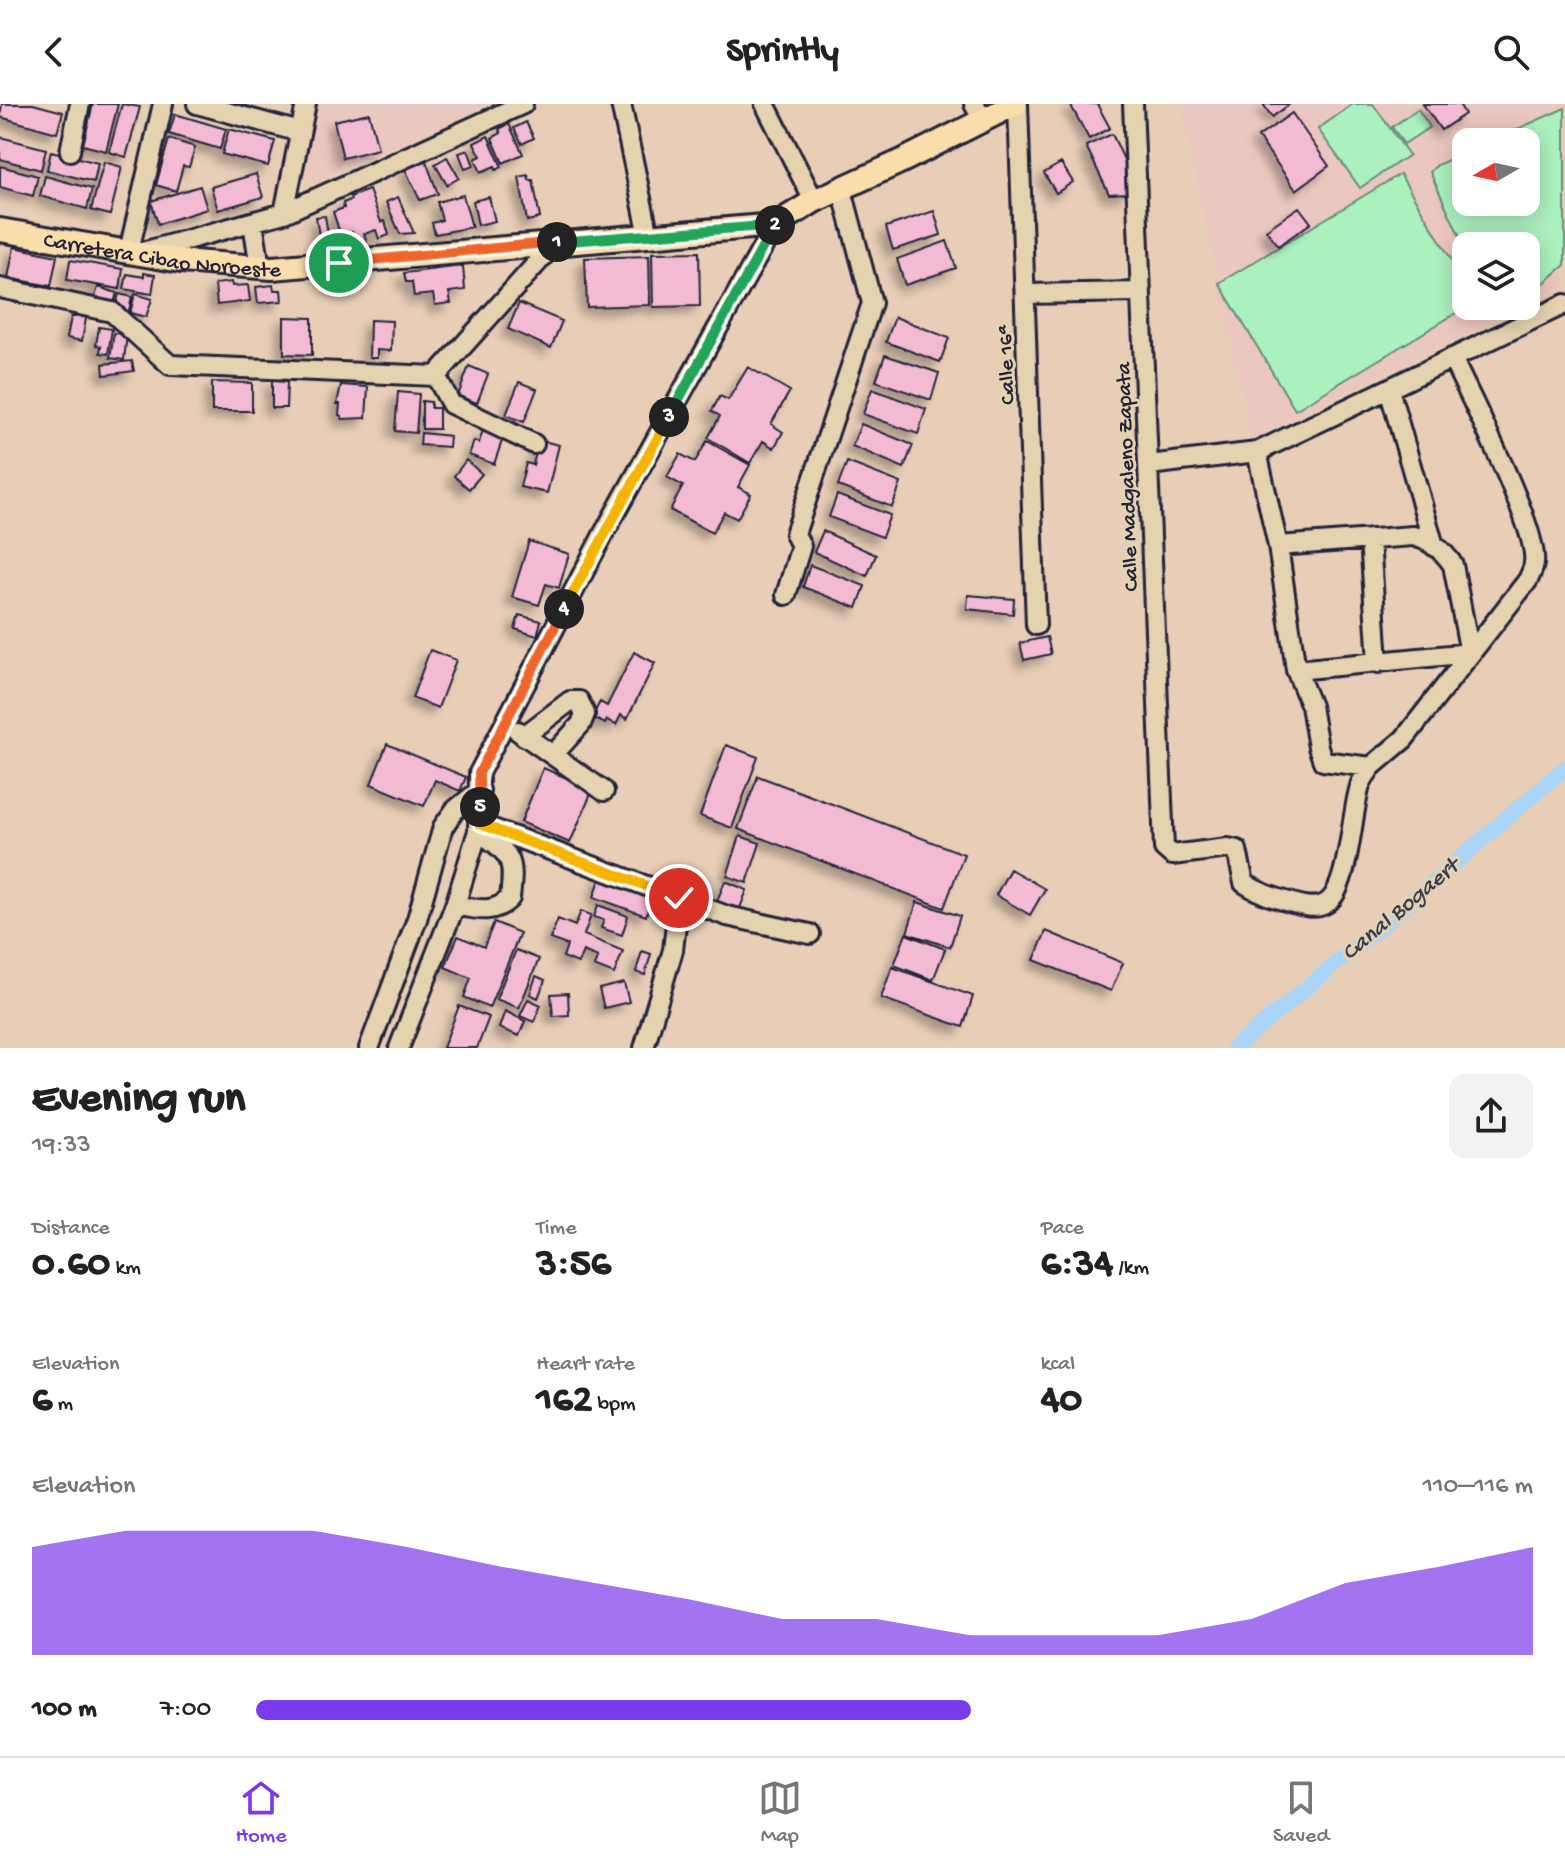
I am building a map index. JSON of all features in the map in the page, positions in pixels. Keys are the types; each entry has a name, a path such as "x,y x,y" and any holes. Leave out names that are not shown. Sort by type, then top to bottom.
{"main road":[{"name":"Carretera Cibao Noroeste","path":"0,230 181,261 272,268 775,225 979,112 1016,104"}],"street":[{"path":"70,151 80,104"},
{"path":"163,104 134,252 284,213 523,104"},
{"path":"197,104 300,132"},
{"path":"284,213 306,104"},
{"path":"621,104 649,236"},
{"path":"765,104 814,201"},
{"name":"Calle 16ª","path":"1016,104 1036,625"},
{"name":"Calle Madgaleno Zapata","path":"1133,104 1164,848 1172,855 1228,848 1237,850 1244,883 1260,894 1307,907 1325,905 1342,877 1362,780 1371,767"},
{"path":"786,595 801,546 795,534 872,303 842,190"},
{"path":"253,223 260,267"},
{"path":"399,1048 455,905 479,827 479,773 605,531 775,225"},
{"path":"436,376 555,243"},
{"path":"0,288 112,312 170,365 436,376"},
{"path":"1025,294 1141,292"},
{"path":"1149,465 1257,452 1565,304"},
{"path":"1257,452 1278,546 1296,670 1311,706 1323,761 1371,767 1404,739 1528,580 1535,563 1533,541 1511,486 1452,358"},
{"path":"436,376 451,404 534,444"},
{"path":"1389,389 1434,546"},
{"path":"1278,546 1413,536 1425,539 1445,553 1453,565 1470,653"},
{"path":"1370,539 1378,663"},
{"path":"1296,670 1470,653"},
{"path":"524,736 570,701 579,701 585,714 581,724 553,755"},
{"path":"505,723 604,791"},
{"path":"369,1048 422,906 443,827 455,810 480,790"},
{"path":"479,827 744,921 810,934"},
{"path":"455,905 488,911 502,906 510,898 511,859 479,827"},
{"path":"644,1048 673,950 679,898"}],"shaded area":[{"path":"313,104 491,104 316,180 304,176 298,166"},
{"path":"1180,104 1565,104 1565,287 1540,299 1540,232 1452,232 1452,320 1496,320 1251,439"}],"green space":[{"path":"1353,104 1373,104 1409,155 1360,188 1318,129"},
{"path":"1565,108 1565,265 1540,286 1540,232 1458,232 1430,172 1452,158 1452,216 1540,216 1540,128 1520,128"},
{"path":"1418,109 1430,127 1404,144 1392,127"},
{"path":"1400,174 1452,261 1452,316 1295,410 1219,283"}],"building":[{"path":"2,104 33,104 63,112 57,133 0,117"},
{"path":"93,104 118,104 106,151 83,145"},
{"path":"122,104 140,107 126,157 109,152"},
{"path":"1070,104 1097,104 1110,128 1089,139"},
{"path":"1263,104 1290,104 1272,117"},
{"path":"1423,104 1459,104 1465,114 1441,130"},
{"path":"369,113 378,149 343,158 334,121"},
{"path":"1292,113 1329,166 1296,190 1258,137"},
{"path":"175,114 226,129 220,149 169,134"},
{"path":"526,122 534,138 522,144 514,128"},
{"path":"509,124 523,154 503,163 492,138 501,133 499,129"},
{"path":"229,129 275,141 268,166 222,154"},
{"path":"1112,134 1127,166 1128,193 1109,194 1086,146"},
{"path":"488,136 502,167 496,170 495,166 481,172 475,159 481,156 474,143"},
{"path":"0,137 46,149 41,170 0,159"},
{"path":"169,139 195,147 189,167 183,166 176,191 156,185"},
{"path":"468,150 474,166 465,169 459,153"},
{"path":"51,151 98,163 94,182 47,170"},
{"path":"447,157 459,178 447,185 435,164"},
{"path":"426,161 438,194 420,200 405,169"},
{"path":"104,162 122,167 110,215 91,210"},
{"path":"1061,163 1073,182 1056,193 1044,173"},
{"path":"0,166 38,176 33,196 0,187"},
{"path":"256,174 263,197 218,210 211,187"},
{"path":"528,175 529,180 533,180 540,218 527,221 519,177"},
{"path":"45,176 92,189 87,209 40,196"},
{"path":"200,186 207,209 158,224 151,201"},
{"path":"369,190 389,235 379,239 376,230 364,234 367,243 357,247 352,232 341,236 333,212 344,208 343,203 351,200 350,197"},
{"path":"463,195 472,227 435,234 432,223 442,220 437,202"},
{"path":"398,197 414,233 400,234 386,202"},
{"path":"489,197 495,221 478,225 473,201"},
{"path":"1299,207 1311,223 1278,246 1266,230"},
{"path":"934,211 941,235 893,250 886,227"},
{"path":"325,216 328,234 319,236 316,217"},
{"path":"947,241 956,268 905,285 897,259"},
{"path":"14,247 57,256 51,286 8,278"},
{"path":"699,252 700,306 653,307 652,253"},
{"path":"649,256 650,305 587,307 585,258"},
{"path":"70,260 123,269 120,289 67,280"},
{"path":"463,266 465,290 449,292 451,303 435,305 433,294 414,296 412,282 406,282 404,273"},
{"path":"144,273 155,275 152,294 124,289 127,274 144,277"},
{"path":"231,282 232,286 248,285 250,301 217,305 215,284"},
{"path":"273,285 274,290 281,290 282,301 258,303 256,287"},
{"path":"98,287 117,293 113,306 94,300"},
{"path":"119,294 132,297 129,311 115,308"},
{"path":"135,294 152,299 146,317 130,313"},
{"path":"519,303 562,321 551,348 508,329"},
{"path":"76,311 87,313 82,341 67,338 71,317 75,317"},
{"path":"284,317 312,318 312,355 284,354"},
{"path":"895,317 949,338 940,362 886,342"},
{"path":"370,320 392,321 391,351 377,350 377,358 369,358"},
{"path":"99,327 112,329 108,354 100,353 101,346 96,345"},
{"path":"114,333 127,335 124,360 110,358"},
{"path":"885,355 939,373 931,400 876,381"},
{"path":"132,361 134,371 104,375 103,364"},
{"path":"469,366 488,374 477,403 458,396"},
{"path":"748,367 790,391 771,424 783,432 774,448 763,441 750,463 708,438 720,416 712,411 720,396 728,400"},
{"path":"272,381 287,382 286,408 272,408"},
{"path":"212,382 252,383 252,411 212,411"},
{"path":"519,382 537,389 524,422 506,415"},
{"path":"341,385 368,387 366,418 342,419 339,415 340,404 337,404"},
{"path":"872,389 926,409 918,434 863,414"},
{"path":"398,392 419,394 416,433 395,431"},
{"path":"422,401 431,402 431,408 439,408 439,429 422,429"},
{"path":"861,424 913,445 904,468 852,446"},
{"path":"483,430 503,438 494,464 469,455 474,441 479,443"},
{"path":"421,433 450,436 449,447 420,445"},
{"path":"539,440 559,445 547,493 520,487 526,463 533,465"},
{"path":"707,441 750,465 738,487 751,494 737,519 724,512 712,533 670,510 683,486 667,477 680,454 695,462"},
{"path":"466,460 482,474 469,489 454,476"},
{"path":"847,462 901,483 892,507 838,486"},
{"path":"837,495 890,515 882,537 829,517"},
{"path":"823,531 876,555 867,576 814,552"},
{"path":"529,541 569,554 559,588 546,584 539,605 512,597"},
{"path":"810,565 865,586 857,608 803,587"},
{"path":"968,595 1014,599 1013,614 967,609"},
{"path":"519,615 541,621 537,636 515,629"},
{"path":"1047,637 1051,654 1024,660 1020,643"},
{"path":"430,650 456,660 438,708 412,698"},
{"path":"634,652 655,663 627,719 621,715 616,725 607,720 605,724 592,717 600,702 607,706"},
{"path":"387,744 466,777 460,791 435,780 424,806 371,784"},
{"path":"726,745 758,757 732,828 700,816"},
{"path":"543,768 593,789 570,843 521,822"},
{"path":"758,776 964,854 944,908 738,829"},
{"path":"740,836 760,843 747,883 727,876"},
{"path":"1010,869 1045,889 1030,915 996,895"},
{"path":"602,874 653,893 646,916 594,897"},
{"path":"725,881 747,890 738,913 716,904"},
{"path":"917,902 960,916 950,947 907,933"},
{"path":"598,905 628,916 622,935 601,928 604,920 594,917"},
{"path":"581,911 591,915 584,935 623,951 614,974 594,966 598,957 583,951 578,963 563,957 567,945 550,939 558,919 575,926"},
{"path":"494,922 520,933 489,1008 464,997 471,978 445,967 458,936 484,947"},
{"path":"1046,931 1123,963 1111,991 1034,960"},
{"path":"906,934 945,949 933,980 894,965"},
{"path":"516,950 539,959 519,1008 496,999"},
{"path":"642,951 651,954 645,975 636,972"},
{"path":"892,967 973,996 963,1027 881,998"},
{"path":"536,976 545,980 538,998 530,994"},
{"path":"624,983 629,1002 604,1008 599,989"},
{"path":"568,993 569,1015 553,1016 551,994"},
{"path":"528,999 541,1005 534,1022 520,1016"},
{"path":"459,1006 489,1017 477,1048 443,1048"},
{"path":"505,1011 525,1021 519,1036 499,1028"}],"waterway":[{"name":"Canal Bogaert","path":"1234,1048 1565,768"}],"route":[{"path":"339,263 775,225 605,531 479,773 480,824 679,898"}]}
